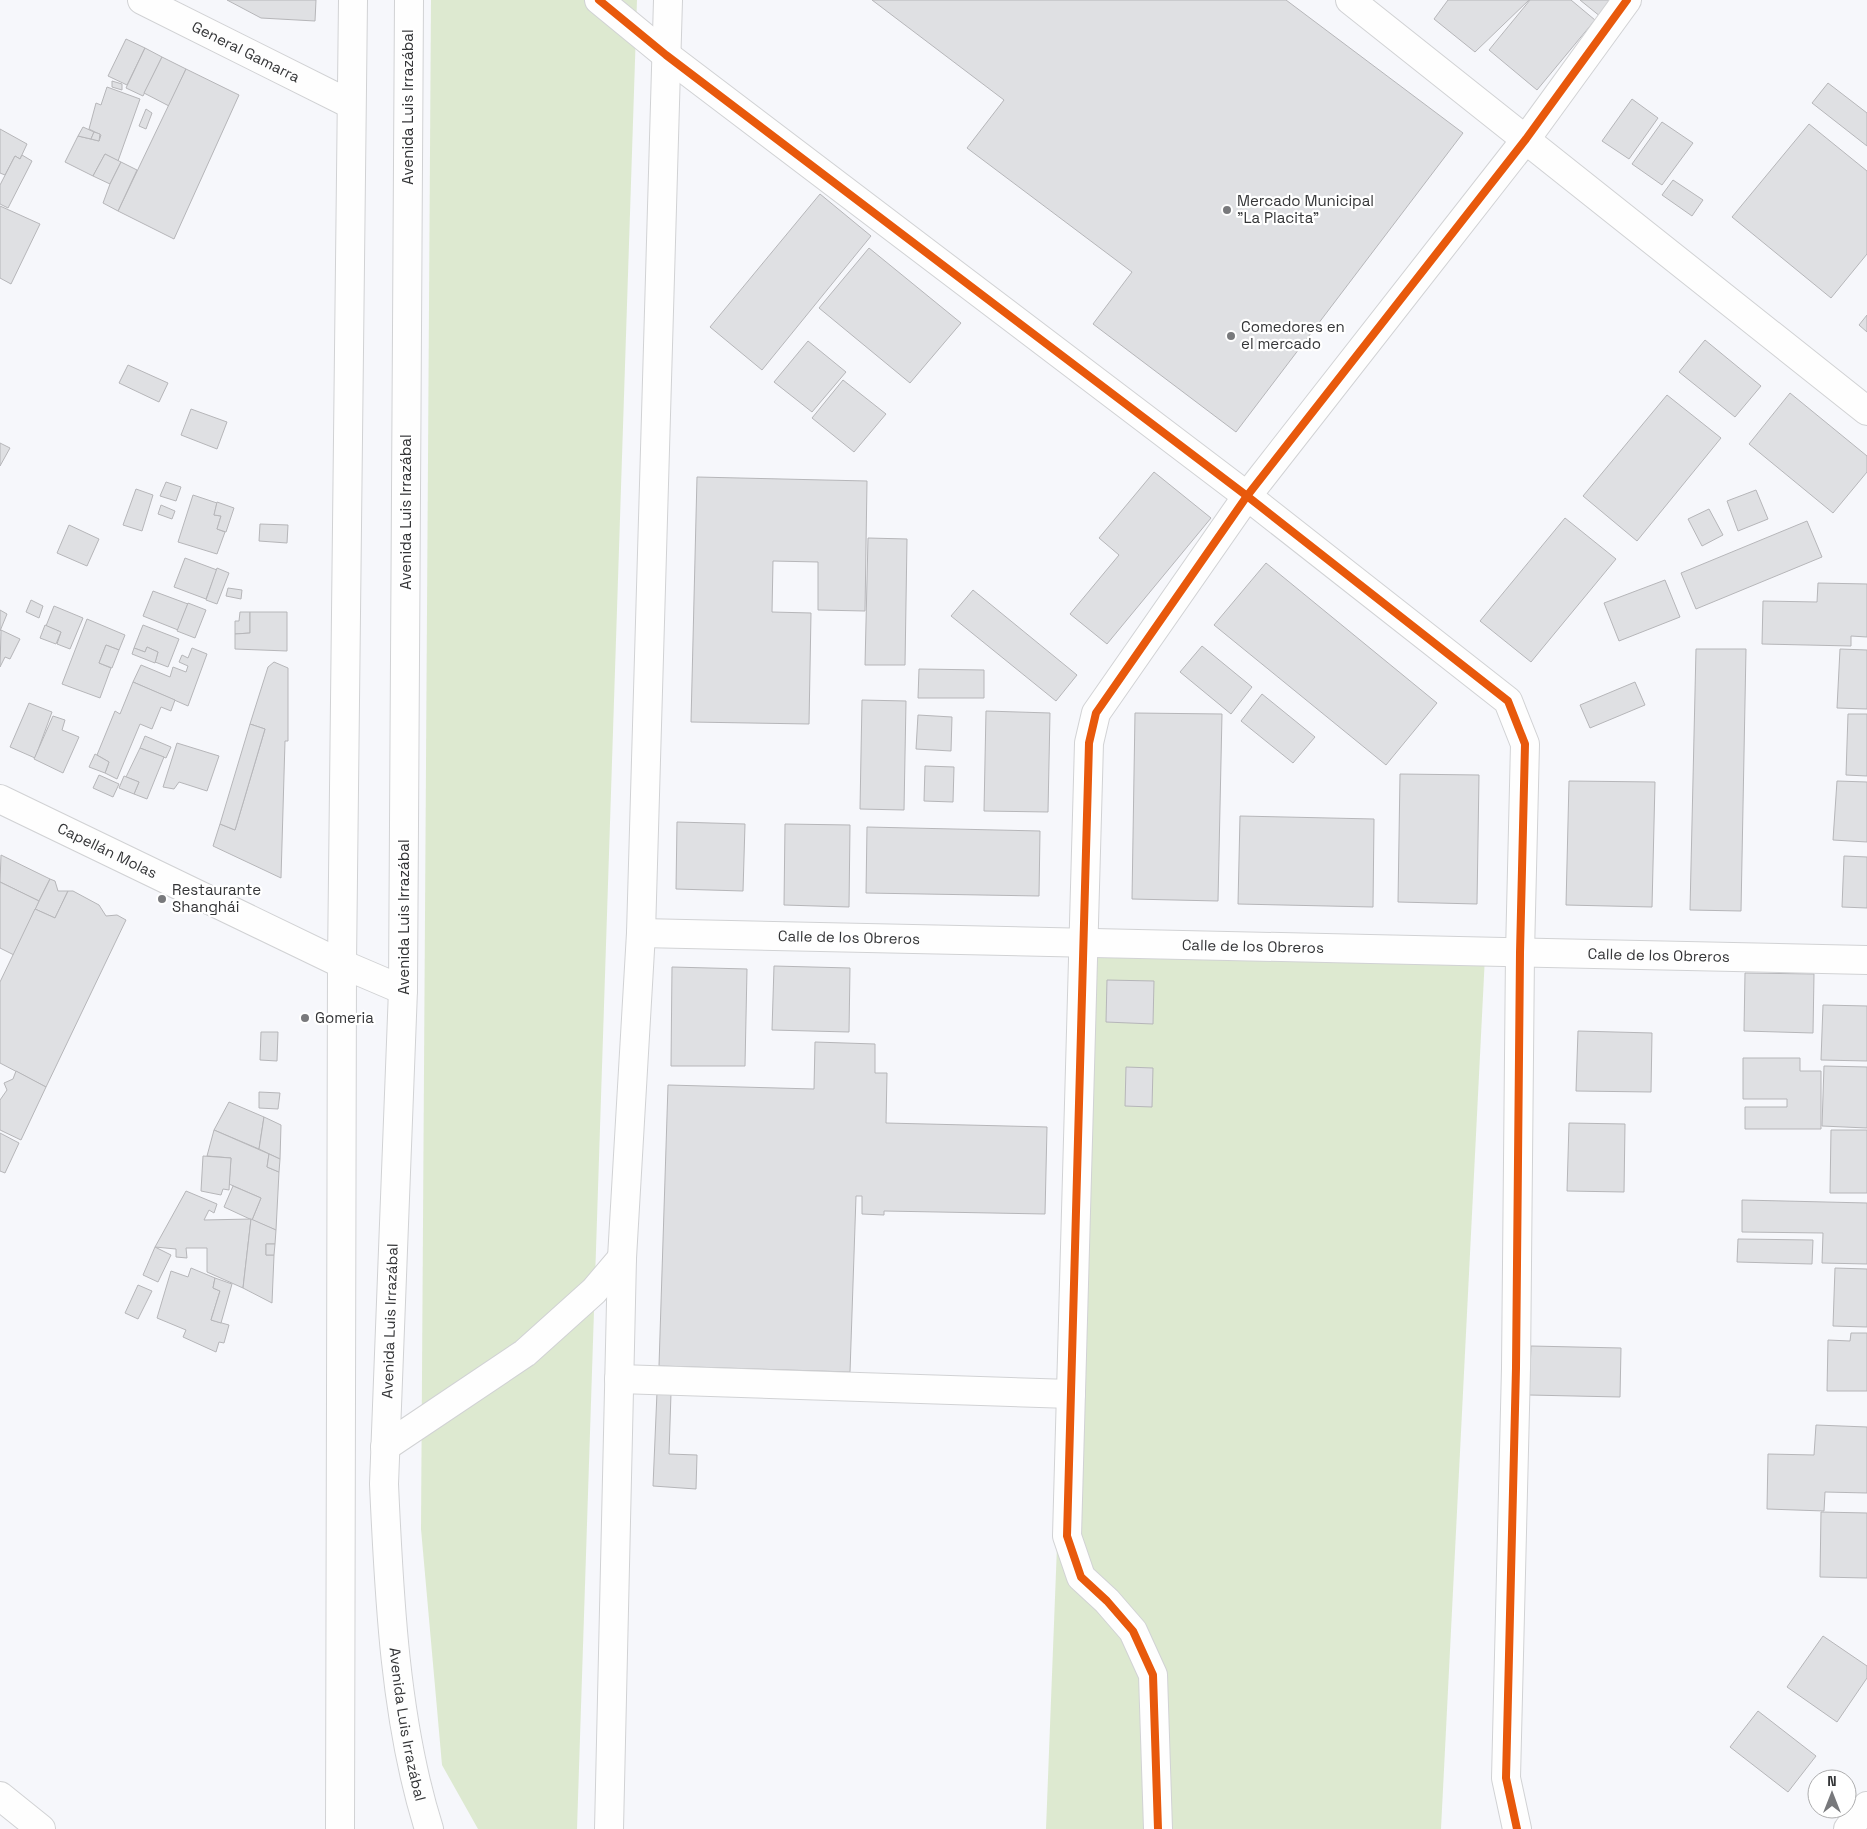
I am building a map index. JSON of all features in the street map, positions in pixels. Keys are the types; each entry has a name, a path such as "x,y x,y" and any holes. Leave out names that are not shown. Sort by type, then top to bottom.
{"main road":[{"name":"General Gamarra","path":"142,0 350,104"},
{"path":"340,1829 342,964 350,104 353,0"},
{"name":"Avenida Luis Irrazábal","path":"409,0 403,990 385,1447 387,1559 400,1690 420,1799 429,1829"},
{"path":"599,0 666,55 1247,496 1508,701 1525,744 1520,953 1516,1368 1506,1778 1517,1829"},
{"path":"609,1829 622,1258 641,933 668,0"},
{"path":"1350,0 1867,410"},
{"path":"1158,1829 1153,1675 1133,1631 1107,1601 1081,1577 1067,1536 1082,941 1089,743 1096,713 1247,496 1526,139 1627,0"},
{"name":"Capellán Molas","path":"0,799 342,964 403,990"},
{"name":"Calle de los Obreros","path":"641,933 1082,941 1867,960"},
{"path":"385,1447 525,1353 594,1291 622,1258"},
{"path":"619,1379 1071,1394"},
{"path":"0,1796 41,1829"},
{"path":"1848,1829 1867,1806"}],"green space":[{"path":"431,0 637,0 577,1829 478,1829 442,1765 421,1529"},
{"path":"1080,955 1485,956 1441,1829 1046,1829"}],"building":[{"path":"227,0 316,0 315,21 261,18"},
{"name":"Mercado Municipal \"La Placita\"","path":"872,0 1286,0 1463,133 1236,432 1093,324 1132,272 967,148 1004,100"},
{"path":"1448,0 1529,0 1475,52 1434,19"},
{"path":"1530,0 1571,0 1595,20 1537,90 1489,50"},
{"path":"1580,0 1615,0 1601,17"},
{"path":"126,39 145,48 127,85 108,76"},
{"path":"145,48 162,57 143,96 126,88"},
{"path":"162,57 186,69 169,106 144,93"},
{"path":"186,69 239,95 174,239 118,211"},
{"path":"112,81 122,84 122,90 112,87"},
{"path":"1828,83 1867,113 1867,146 1812,103"},
{"path":"107,87 140,99 118,161 105,154 93,176 65,162 78,136 99,141 101,135 89,129 96,103 101,105"},
{"path":"1632,99 1658,118 1629,159 1602,141"},
{"path":"146,109 152,113 146,129 139,126"},
{"path":"1662,122 1693,143 1662,185 1632,164"},
{"path":"1809,124 1867,171 1867,254 1831,298 1732,217"},
{"path":"83,127 94,132 91,139 78,136"},
{"path":"0,129 27,144 20,159 15,156 5,175 0,173"},
{"path":"94,132 100,134 99,141 91,139"},
{"path":"105,154 121,162 110,184 93,176"},
{"path":"22,155 32,161 8,208 0,204 0,185 15,156 20,159"},
{"path":"121,162 137,170 118,211 103,203"},
{"path":"1673,180 1703,200 1692,216 1662,195"},
{"path":"820,194 871,236 762,370 710,327"},
{"path":"0,206 40,224 11,284 0,278"},
{"path":"869,248 961,323 910,383 819,308"},
{"path":"1867,315 1867,332 1859,325"},
{"path":"1705,340 1761,386 1735,417 1679,372"},
{"path":"808,341 846,372 812,412 774,382"},
{"path":"128,365 168,383 159,402 119,383"},
{"path":"843,380 886,414 854,452 812,418"},
{"path":"1790,393 1867,456 1867,472 1833,513 1749,444"},
{"path":"1667,395 1721,438 1637,541 1583,496"},
{"path":"191,409 227,422 217,449 181,435"},
{"path":"0,443 10,448 0,466"},
{"path":"1154,472 1211,518 1107,644 1070,614 1119,555 1099,538"},
{"path":"697,477 867,481 865,611 818,610 818,562 773,561 772,612 811,613 809,724 691,722"},
{"path":"166,482 181,487 176,501 160,496"},
{"path":"136,489 153,495 142,531 123,525"},
{"path":"1756,490 1768,519 1738,531 1727,501"},
{"path":"193,495 217,503 214,515 221,516 217,529 225,532 217,554 178,542"},
{"path":"217,502 234,508 226,532 217,529 221,516 214,515"},
{"path":"161,505 175,511 172,519 158,514"},
{"path":"1709,509 1723,535 1702,546 1688,519"},
{"path":"1565,518 1616,559 1531,662 1480,621"},
{"path":"1807,521 1822,557 1696,609 1681,573"},
{"path":"260,524 288,525 287,543 259,541"},
{"path":"69,525 99,539 87,566 57,553"},
{"path":"868,538 907,539 905,665 865,665"},
{"path":"185,558 217,570 206,599 174,587"},
{"path":"1266,563 1437,703 1386,765 1214,625"},
{"path":"217,568 229,573 217,604 206,600"},
{"path":"1665,580 1680,617 1619,641 1604,603"},
{"path":"1818,583 1867,584 1867,637 1851,636 1851,646 1762,644 1763,601 1817,602"},
{"path":"228,588 242,590 241,599 226,596"},
{"path":"973,590 1077,675 1056,701 951,616"},
{"path":"153,591 188,604 178,630 143,616"},
{"path":"31,600 43,606 39,618 26,612"},
{"path":"188,603 206,610 195,638 177,631"},
{"path":"54,606 83,618 70,649 57,644 61,632 46,626"},
{"path":"0,610 7,614 0,631"},
{"path":"240,612 250,612 250,633 235,634 235,621 239,621"},
{"path":"250,612 287,612 287,651 235,649 235,634 250,633"},
{"path":"87,619 125,635 119,650 106,645 99,663 111,668 100,698 62,684"},
{"path":"45,625 61,632 56,644 40,638"},
{"path":"143,625 179,639 168,667 155,662 158,652 147,647 145,652 134,648"},
{"path":"1,630 20,639 10,659 5,657 0,667"},
{"path":"106,645 119,650 112,668 99,663"},
{"path":"1202,646 1252,687 1231,714 1180,672"},
{"path":"147,647 158,652 155,663 132,654 134,648 145,652"},
{"path":"192,648 207,654 188,706 133,682 141,665 170,677 173,667 186,672 188,666 179,662 182,655 188,658"},
{"path":"1696,649 1746,649 1741,911 1690,910"},
{"path":"1840,649 1867,650 1867,709 1837,708"},
{"path":"274,662 288,668 288,741 285,741 281,878 213,846 220,824 235,830 265,729 250,724 268,667"},
{"path":"919,669 984,670 984,698 918,698"},
{"path":"133,682 175,700 171,711 161,707 152,729 140,724 117,779 105,773 109,762 97,755 115,711 120,714"},
{"path":"1635,682 1645,705 1590,728 1580,705"},
{"path":"1262,694 1315,737 1293,763 1241,721"},
{"path":"862,700 906,701 904,810 860,809"},
{"path":"29,703 52,712 35,758 10,747"},
{"path":"986,711 1050,713 1048,812 984,811"},
{"path":"1135,713 1222,714 1218,901 1132,899"},
{"path":"1848,714 1867,714 1867,776 1846,775"},
{"path":"918,715 952,717 951,751 916,749"},
{"path":"53,716 65,720 62,730 79,737 63,773 34,759"},
{"path":"250,724 265,729 235,830 220,824"},
{"path":"145,736 171,747 166,758 140,748"},
{"path":"177,743 219,756 207,791 179,782 174,789 163,787"},
{"path":"140,748 164,757 147,799 134,794 139,782 126,777"},
{"path":"95,754 109,762 105,773 89,767"},
{"path":"925,766 954,767 953,802 924,801"},
{"path":"1400,774 1479,775 1477,904 1398,902"},
{"path":"99,775 119,784 113,797 93,788"},
{"path":"124,776 139,782 134,794 119,788"},
{"path":"1569,781 1655,782 1652,907 1566,905"},
{"path":"1837,781 1867,782 1867,842 1833,840"},
{"path":"1240,816 1374,819 1373,907 1238,904"},
{"path":"677,822 745,824 743,891 676,889"},
{"path":"785,824 850,825 849,907 784,905"},
{"path":"867,827 1040,831 1039,896 866,893"},
{"path":"1,855 50,879 39,901 0,882"},
{"path":"1844,856 1867,857 1867,908 1842,907"},
{"path":"50,879 55,881 58,891 68,891 55,918 35,909"},
{"path":"0,882 39,901 14,955 0,948"},
{"path":"68,891 73,891 99,905 106,916 117,915 126,920 46,1087 0,1063 0,982 35,909 55,918"},
{"path":"774,966 850,968 849,1032 772,1030"},
{"path":"672,967 747,969 745,1066 671,1066"},
{"path":"1745,973 1814,974 1813,1033 1744,1031"},
{"path":"1107,980 1154,981 1153,1024 1106,1022"},
{"path":"1823,1005 1867,1006 1867,1061 1821,1060"},
{"path":"1578,1031 1652,1033 1651,1092 1576,1091"},
{"path":"261,1032 278,1032 277,1061 260,1060"},
{"path":"815,1042 875,1044 875,1073 887,1073 886,1123 1047,1127 1045,1214 884,1211 884,1215 862,1214 862,1196 856,1196 850,1372 659,1366 668,1085 814,1089"},
{"path":"1743,1058 1800,1058 1800,1071 1821,1071 1821,1129 1745,1129 1745,1107 1787,1107 1787,1099 1743,1099"},
{"path":"1824,1066 1867,1067 1867,1128 1822,1126"},
{"path":"1126,1067 1153,1068 1152,1107 1125,1106"},
{"path":"16,1071 46,1087 21,1140 0,1130 0,1100 7,1090 4,1083 13,1079"},
{"path":"259,1092 280,1093 278,1109 259,1108"},
{"path":"229,1102 264,1117 259,1149 214,1130"},
{"path":"264,1117 281,1125 280,1159 259,1149"},
{"path":"1569,1123 1625,1124 1624,1192 1567,1191"},
{"path":"214,1130 269,1154 267,1167 279,1172 276,1230 252,1220 261,1198 229,1184 231,1158 207,1156"},
{"path":"1831,1130 1867,1130 1867,1193 1830,1193"},
{"path":"0,1133 19,1143 5,1173 0,1171"},
{"path":"269,1154 280,1159 279,1172 267,1167"},
{"path":"203,1156 231,1158 229,1190 223,1189 221,1195 201,1191"},
{"path":"233,1186 261,1198 252,1220 224,1207"},
{"path":"186,1191 217,1204 214,1213 209,1210 204,1220 251,1219 243,1288 207,1272 207,1248 186,1248 187,1258 176,1257 176,1249 155,1247"},
{"path":"1742,1200 1867,1203 1867,1264 1822,1263 1823,1233 1742,1232"},
{"path":"251,1219 276,1230 275,1244 266,1244 266,1255 274,1255 272,1303 243,1288"},
{"path":"1738,1239 1813,1240 1812,1264 1737,1262"},
{"path":"266,1244 275,1244 274,1255 266,1255"},
{"path":"155,1247 171,1255 158,1282 143,1275"},
{"path":"191,1268 215,1278 213,1288 220,1291 211,1320 229,1325 224,1343 219,1342 216,1352 183,1337 186,1330 157,1318 171,1271 188,1277"},
{"path":"1835,1268 1867,1269 1867,1327 1833,1326"},
{"path":"215,1278 232,1284 221,1323 211,1320 220,1291 213,1288"},
{"path":"138,1285 152,1291 138,1319 125,1313"},
{"path":"1851,1333 1867,1333 1867,1391 1827,1391 1828,1340 1850,1341"},
{"path":"1531,1346 1621,1348 1620,1397 1529,1395"},
{"path":"657,1392 671,1393 669,1454 697,1455 696,1489 653,1486"},
{"path":"1816,1425 1867,1427 1867,1493 1825,1492 1824,1511 1767,1509 1768,1454 1814,1455"},
{"path":"1821,1512 1867,1513 1867,1578 1820,1577"},
{"path":"1823,1636 1867,1666 1867,1678 1837,1722 1787,1687"},
{"path":"1758,1711 1816,1756 1788,1792 1730,1747"}],"cycle path":[{"path":"599,0 666,55 1247,496 1508,701 1525,744 1520,953 1516,1368 1506,1778 1517,1829"},
{"path":"1158,1829 1153,1675 1133,1631 1107,1601 1081,1577 1067,1536 1089,743 1096,713 1247,496 1526,139 1627,0"}],"place":[{"name":"Mercado Municipal \"La Placita\"","path":"1227,210"},
{"name":"Comedores en el mercado","path":"1231,336"},
{"name":"Restaurante Shanghái","path":"162,899"},
{"name":"Gomeria","path":"305,1018"}]}
